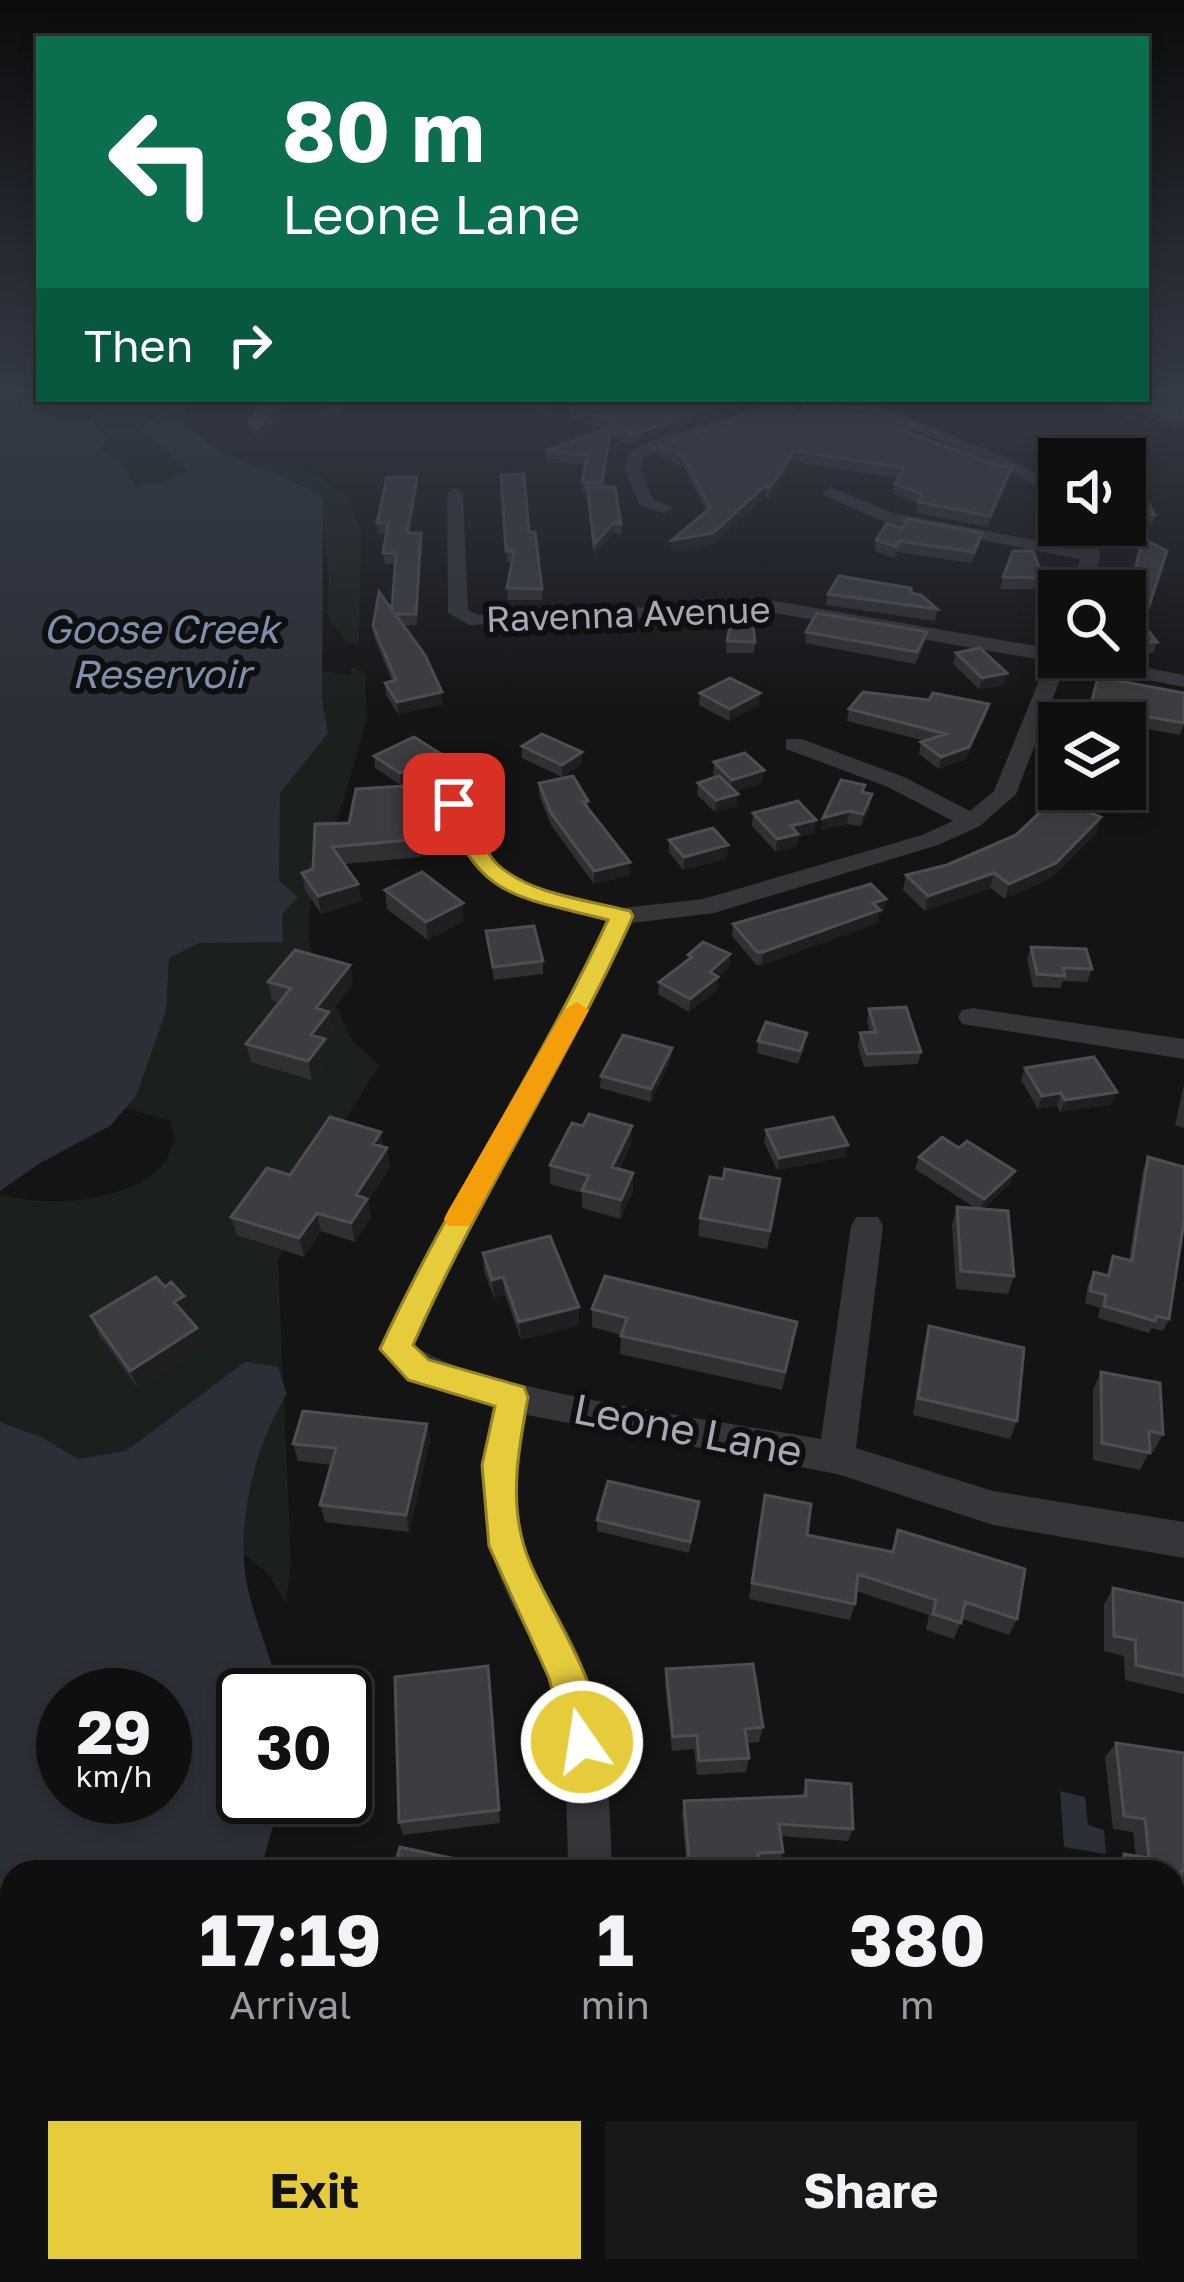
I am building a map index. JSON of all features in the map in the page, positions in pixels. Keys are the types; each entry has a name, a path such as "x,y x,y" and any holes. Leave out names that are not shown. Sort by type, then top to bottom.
{"street":[{"name":"Ravenna Avenue","path":"455,499 458,613 464,618 489,621 775,608 1038,653"},
{"path":"645,499 664,508"},
{"path":"848,499 888,517 1090,556"},
{"path":"1086,570 1090,546"},
{"name":"Ravenna Avenue","path":"1146,674 1184,681"},
{"path":"454,804 471,849 492,872 528,892 622,916 705,908 930,840 972,820 1004,794 1051,678"},
{"path":"794,744 896,782 972,820"},
{"name":"Leone Lane","path":"622,916 584,998 433,1266 396,1349 419,1370 512,1397 837,1458 993,1508 1184,1540"},
{"path":"972,1017 1184,1049"},
{"path":"837,1458 867,1226"},
{"path":"512,1397 499,1465 506,1546 567,1676 590,1774 590,1860"}],"shaded area":[{"path":"319,499 350,499 361,532 359,643 346,643 327,614 329,573"},
{"path":"353,666 365,674 367,719 338,819 313,872 308,936 321,995 338,1009 352,1041 380,1065 341,1126 278,1261 291,1562 286,1604 269,1575 236,1547 0,1621 0,1194 39,1201 108,1195 129,1188 164,1164 175,1141 170,1121 114,1104 41,1097 321,672 350,674"}],"water":[{"name":"Goose Creek Reservoir","path":"0,499 323,499 322,700 328,733 280,793 279,881 298,897 282,914 283,942 199,943 169,958 166,1011 136,1096 110,1126 40,1163 0,1191"},
{"path":"245,1362 278,1367 287,1394 257,1461 244,1537 247,1585 272,1668 216,1668 216,1824 273,1824 263,1860 0,1860 0,1422 41,1437 78,1459 126,1451"},
{"path":"1060,1791 1085,1797 1088,1825 1104,1830 1106,1854 1064,1847"}],"building":[{"path":"382,499 413,499 407,533 421,533 416,614 395,614 425,655 442,692 397,702 385,683 396,680 373,626 379,592 392,610 396,553 383,553 388,523 377,523"},
{"path":"503,499 526,499 542,589 507,588 514,551 506,551"},
{"path":"589,499 617,499 621,524 613,523 594,545"},
{"path":"706,499 750,499 713,533 672,540 710,508"},
{"path":"919,499 997,499 990,516"},
{"path":"908,519 982,533 974,552 899,541 896,547 876,540 887,523 902,528"},
{"path":"1146,540 1167,551 1146,615 1146,570 1135,570"},
{"path":"1013,551 1033,551 1038,578 1003,577"},
{"path":"839,576 911,588 911,593 937,609 828,594"},
{"path":"817,613 927,632 917,652 806,632"},
{"path":"732,617 752,617 755,642 727,641"},
{"path":"980,648 1007,673 982,678 956,653"},
{"path":"730,678 760,693 730,709 700,693"},
{"path":"1098,678 1184,693 1184,723 1146,716 1146,702 1091,702"},
{"path":"863,692 929,700 933,693 989,704 969,747 941,757 921,742 946,734 849,709"},
{"path":"542,734 582,752 562,765 522,746"},
{"path":"414,737 441,754 400,773 374,756"},
{"path":"745,753 764,770 732,780 714,762"},
{"path":"573,776 588,801 583,802 630,862 594,871 551,813 539,783"},
{"path":"719,776 738,794 716,800 698,783"},
{"path":"841,780 865,785 862,792 872,794 863,814 849,811 823,818"},
{"path":"404,786 405,815 419,814 421,839 332,847 358,884 318,896 302,873 313,869 315,824 349,823 356,789"},
{"path":"798,801 816,820 791,826 798,834 777,839 753,813"},
{"path":"1042,810 1083,810 1101,817 1056,863 1009,884 994,873 928,896 906,875 947,865 1016,835"},
{"path":"713,828 728,845 684,857 669,840"},
{"path":"422,872 463,903 426,922 385,890"},
{"path":"871,884 886,899 873,903 880,910 763,952 757,952 733,924"},
{"path":"534,926 543,961 493,967 486,931"},
{"path":"703,942 730,954 710,972 718,977 690,999 659,982 692,957 688,955"},
{"path":"1031,947 1086,949 1092,969 1063,968 1065,976 1037,974"},
{"path":"295,950 350,965 316,1008 329,1012 311,1035 325,1039 308,1061 246,1044 291,988 268,982"},
{"path":"906,1007 921,1052 867,1054 860,1033 876,1032 869,1009"},
{"path":"766,1022 807,1033 800,1051 758,1041"},
{"path":"623,1035 672,1048 651,1089 601,1076"},
{"path":"1094,1057 1117,1092 1065,1100 1061,1093 1042,1096 1025,1068"},
{"path":"589,1114 632,1126 612,1167 633,1173 621,1200 582,1190 589,1176 550,1165 572,1123 583,1126"},
{"path":"330,1117 381,1132 373,1144 387,1148 356,1195 367,1199 351,1223 317,1213 299,1238 231,1217 267,1168 290,1175"},
{"path":"833,1117 848,1145 779,1158 766,1130"},
{"path":"942,1137 959,1148 967,1141 1015,1171 984,1199 919,1157"},
{"path":"1148,1157 1184,1167 1184,1221 1169,1319 1156,1316 1155,1321 1104,1306 1106,1295 1090,1291 1094,1272 1109,1276 1113,1256 1132,1261"},
{"path":"725,1169 780,1179 770,1231 700,1218 710,1177 723,1179"},
{"path":"957,1207 1008,1211 1014,1276 961,1271"},
{"path":"550,1236 579,1307 519,1322 503,1277 492,1280 483,1253"},
{"path":"605,1276 797,1322 785,1372 621,1336 627,1318 592,1309"},
{"path":"156,1277 165,1287 171,1282 184,1296 174,1302 197,1328 130,1371 91,1316"},
{"path":"929,1326 1024,1348 1017,1421 918,1398"},
{"path":"1101,1372 1160,1383 1163,1434 1149,1431 1150,1453 1102,1443"},
{"path":"303,1411 427,1424 406,1515 320,1505 336,1448 293,1444"},
{"path":"608,1481 699,1502 690,1542 597,1520"},
{"path":"765,1495 811,1504 807,1535 893,1552 898,1530 1025,1569 1017,1619 965,1602 961,1623 933,1614 936,1600 858,1574 855,1604 752,1583"},
{"path":"1113,1588 1184,1603 1184,1676 1136,1665 1135,1640 1114,1636"},
{"path":"753,1664 763,1727 745,1729 749,1758 699,1761 697,1735 673,1737 666,1669"},
{"path":"488,1666 499,1810 399,1822 395,1677"},
{"path":"1116,1743 1184,1753 1184,1860 1125,1860 1124,1854 1149,1858 1145,1819 1124,1816"},
{"path":"806,1780 851,1784 853,1829 779,1824 783,1852 758,1853 759,1860 689,1860 684,1801 806,1796"},
{"path":"400,1847 460,1860 396,1860"}],"slow traffic":[{"path":"459,1219 577,1010"}],"route":[{"path":"454,804 471,849 492,872 528,892 622,916 584,998 433,1266 396,1349 419,1370 512,1397 499,1465 506,1546 567,1676 582,1742"}]}
